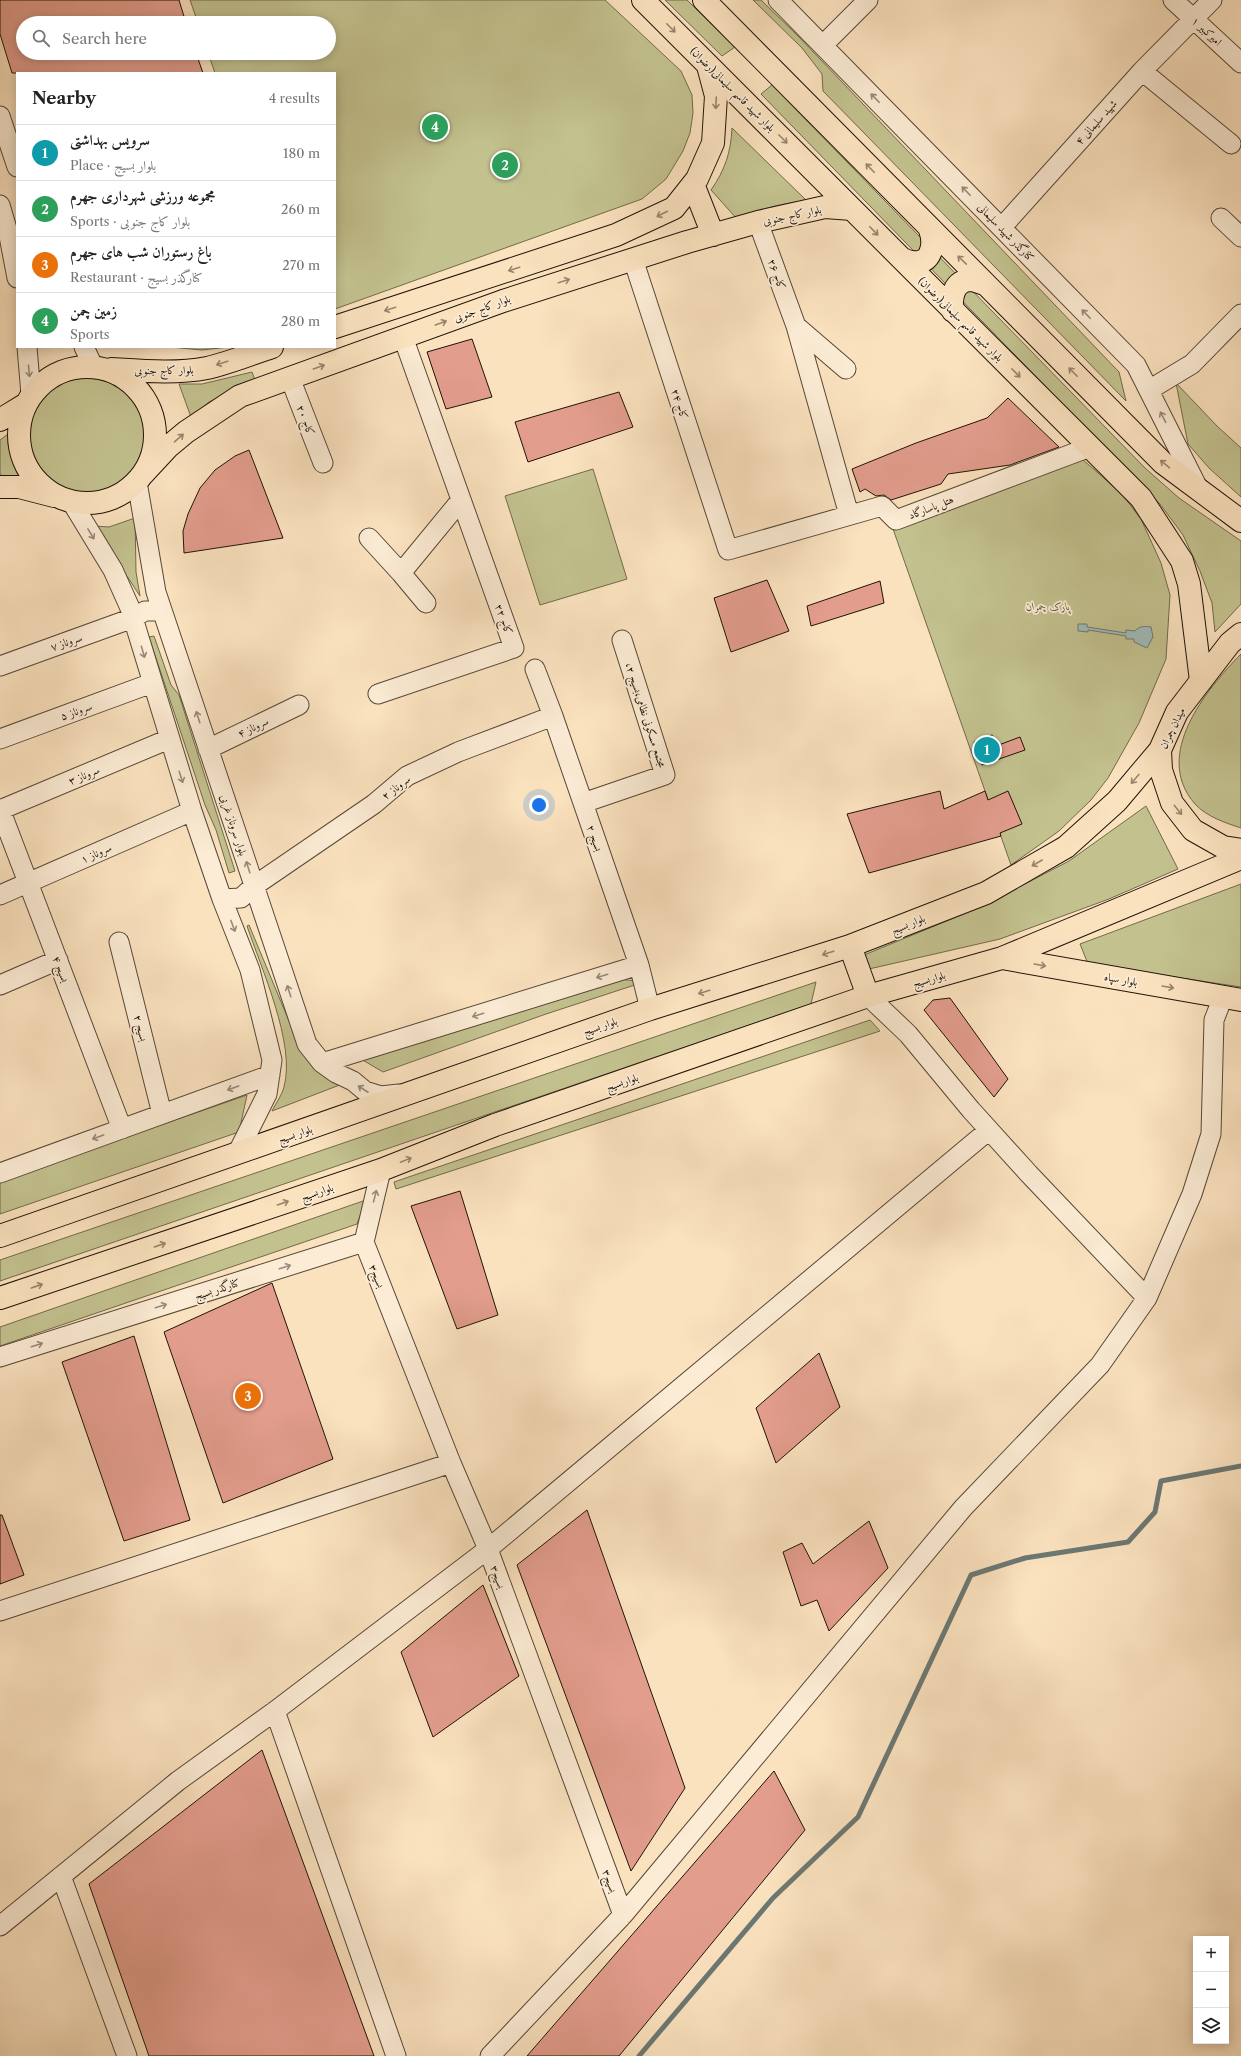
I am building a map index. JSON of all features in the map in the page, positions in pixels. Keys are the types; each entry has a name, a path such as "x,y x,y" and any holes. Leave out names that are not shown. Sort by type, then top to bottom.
{"main road":[{"name":"بلوار شهید قاسم سلیمانی(رضوان)","path":"643,0 1141,498 1182,561 1190,584 1201,681"},
{"path":"704,0 930,230 1163,463 1241,521"},
{"path":"336,327 616,235 674,208 693,184 713,143 716,96 708,65"},
{"path":"693,184 713,235"},
{"name":"بلوار کاج جنوبی","path":"140,479 168,447 186,432 240,396 503,301 633,259 758,222 825,207 852,209"},
{"path":"901,258 914,263 922,261 929,255 934,240 930,230"},
{"path":"953,311 951,301 952,295 961,284 971,280 985,284"},
{"name":"بلوار کاج جنوبی","path":"92,360 147,372 182,372 208,368 269,348"},
{"path":"272,348 286,379"},
{"path":"0,487 19,487 65,499 88,503 106,500 123,493 140,479 153,455 156,433 151,410 140,390 122,376 92,360 58,373 43,382 29,400 19,425 20,447 28,468 41,485 65,499"},
{"path":"0,420 29,400"},
{"name":"میدان چمران","path":"1241,634 1230,643 1177,712 1160,750 1161,770 1172,803 1193,830 1223,847 1241,850"},
{"name":"بلوار بسیج","path":"0,1236 650,1009 850,946 986,893 1066,847 1117,800 1160,750"},
{"name":"بلواربسیج","path":"0,1298 381,1170 495,1125 868,996 1002,958 1241,858"},
{"path":"850,946 868,996"},
{"name":"بلوار سپاه","path":"1002,958 1232,998"}],"street":[{"name":"کنارگذر شهید سلیمانی","path":"778,0 1136,365 1199,490"},
{"path":"823,45 868,0"},
{"name":"امیرکبیر ۱","path":"1173,0 1241,63"},
{"name":"شهید سلیمانی ۴","path":"1002,227 1142,71 1212,0"},
{"path":"1142,71 1231,144"},
{"path":"0,116 16,164"},
{"path":"0,205 15,258 16,268"},
{"path":"1221,218 1241,237"},
{"name":"کاج ۲۶","path":"758,222 796,326 849,515"},
{"name":"کاج ۲۴","path":"633,259 728,550"},
{"path":"1149,390 1192,364 1241,314"},
{"path":"796,326 846,369"},
{"name":"کاج ۲۲","path":"378,694 514,648 402,337"},
{"path":"27,348 29,400"},
{"name":"کاج ۲۰","path":"286,379 322,463"},
{"name":"هتل پاسارگاد","path":"728,550 882,506 896,520 1090,447"},
{"name":"بلوار سروناز غربی","path":"140,479 153,577 162,611 307,1044 322,1063 336,1073 353,1081 365,1091 381,1096 414,1092"},
{"path":"65,499 113,570 133,618 192,811 222,899 250,970 272,1060 267,1094 237,1154"},
{"path":"401,573 461,500"},
{"path":"369,538 426,603"},
{"name":"سروناز ۷","path":"0,666 133,618 145,611 162,611"},
{"name":"،مجتمع مسکونی نظامی،بسیج ۲","path":"583,803 665,775 622,640"},
{"name":"بسیج ۲","path":"535,669 553,716 639,965 650,1009"},
{"name":"سروناز ۵","path":"0,739 152,683"},
{"name":"سروناز ۴","path":"208,749 299,705"},
{"name":"سروناز ۲","path":"222,899 241,898 254,886 374,804 407,776 458,752 553,716"},
{"name":"سروناز ۳","path":"0,810 169,739"},
{"name":"بسیج ۴","path":"0,810 122,1129"},
{"name":"سروناز ۱","path":"0,895 192,811"},
{"name":"بسیج ۲","path":"119,942 162,1114"},
{"path":"0,985 58,960"},
{"path":"322,1063 639,965"},
{"path":"868,996 908,1034 989,1130 1147,1298"},
{"path":"490,2056 623,1915 962,1508 1100,1365 1147,1298 1192,1194 1211,1134 1214,1020 1232,998"},
{"path":"0,1173 270,1075"},
{"path":"0,1926 178,1781 275,1711 488,1549 989,1130"},
{"path":"364,1242 381,1170"},
{"name":"بسیج۳","path":"364,1242 451,1463 488,1549 623,1915"},
{"name":"کنارگذر بسیج","path":"0,1357 364,1242"},
{"path":"0,1611 451,1463"},
{"path":"275,1711 396,2056"},
{"path":"61,1876 127,2056"}],"green space":[{"path":"190,0 605,0 681,71 692,95 693,113 690,133 683,151 666,179 642,199 336,309 336,72 215,72 210,60 336,60 336,16 196,16"},
{"path":"665,0 687,0 735,47 722,56"},
{"path":"753,0 761,0 798,36 1119,372 1126,401 823,91 822,74 802,48"},
{"path":"772,85 1145,468 1179,498 1241,541 1241,604 1215,632 1212,603 1200,571 1183,535 1160,504 761,94"},
{"path":"732,128 807,201 771,207 737,219 711,190 724,168 729,153"},
{"path":"181,348 220,348 202,350"},
{"path":"252,372 255,380 209,402 191,417 179,384 202,384"},
{"path":"86,378 98,379 109,383 128,395 140,414 144,425 144,449 140,460 128,479 109,491 98,495 86,496 74,495 63,491 44,479 32,460 28,449 27,437 28,425 32,414 44,395 63,383 74,379"},
{"path":"1176,383 1217,426 1241,448 1241,497 1209,468 1188,444"},
{"path":"11,432 12,458 16,468 26,480 0,475 0,440"},
{"name":"پارک چمران","path":"1082,459 1121,493 1141,519 1161,563 1170,595 1166,659 1139,723 1108,778 1091,800 1059,831 1011,865 892,526"},
{"path":"593,469 627,579 540,605 505,496"},
{"path":"135,518 136,572 140,596 94,526 109,527"},
{"path":"154,636 171,685 179,695 235,871 229,873 216,830 205,805 149,637"},
{"path":"1241,654 1241,828 1223,822 1205,813 1195,804 1183,785 1179,765 1181,744 1189,724 1200,704 1213,686"},
{"path":"1146,806 1178,869 1109,899 1000,939 869,969 864,955 983,906 1069,861"},
{"path":"1241,884 1241,987 1088,964 1080,944"},
{"path":"249,925 289,1021 350,1081 272,1111 284,1087 286,1069 285,1050 275,1006 247,926"},
{"path":"595,976 644,982 546,1014 383,1072 349,1052"},
{"path":"816,982 811,1004 0,1281 0,1260"},
{"path":"870,1020 880,1031 396,1189 394,1182"},
{"path":"247,1095 239,1132 0,1214 0,1181"},
{"path":"366,1200 357,1224 0,1346 0,1327"}],"water":[{"path":"1078,624 1087,624 1087,627 1126,633 1126,630 1135,631 1138,628 1147,626 1151,627 1153,637 1147,648 1134,642 1134,639 1126,639 1126,636 1088,630 1088,632 1078,631"}],"building":[{"path":"0,0 179,0 184,16 16,16 16,60 198,60 203,72 12,73 0,34"},
{"path":"472,339 492,397 446,409 427,352"},
{"path":"619,392 633,427 528,462 515,422"},
{"path":"1008,398 1059,447 1010,465 948,474 941,484 891,500 884,495 876,496 865,489 860,492 852,469 916,443 987,418"},
{"path":"249,450 283,538 184,553 183,531 188,514 200,488 215,470 235,456"},
{"path":"767,580 789,631 731,652 714,598"},
{"path":"880,581 884,603 811,626 807,606"},
{"path":"992,735 996,746 1020,737 1025,750 982,765 974,742"},
{"path":"940,791 944,809 985,791 988,800 1008,791 1022,824 1000,833 1001,836 869,873 847,814"},
{"path":"950,998 1008,1079 994,1097 924,1010 933,1000"},
{"path":"460,1191 498,1315 457,1329 411,1206"},
{"path":"272,1283 333,1459 223,1503 164,1332"},
{"path":"134,1336 190,1520 124,1541 62,1362"},
{"path":"819,1353 840,1407 776,1463 756,1408"},
{"path":"587,1510 685,1788 631,1871 517,1565"},
{"path":"0,1515 2,1515 24,1575 0,1584"},
{"path":"869,1521 888,1568 829,1631 817,1600 801,1606 783,1552 802,1543 813,1564"},
{"path":"483,1585 519,1676 433,1737 401,1652"},
{"path":"262,1750 374,2056 149,2056 89,1884"},
{"path":"774,1771 805,1830 619,2056 527,2056"}],"waterway":[{"path":"639,2056 773,1898 858,1817 971,1575 1025,1558 1128,1542 1155,1512 1161,1481 1241,1466"}],"place":[{"name":"زمین چمن","path":"435,127"},
{"name":"مجموعه ورزشی شهرداری جهرم","path":"505,165"},
{"name":"سرویس بهداشتی","path":"987,750"},
{"name":"باغ رستوران شب های جهرم","path":"248,1396"}]}
